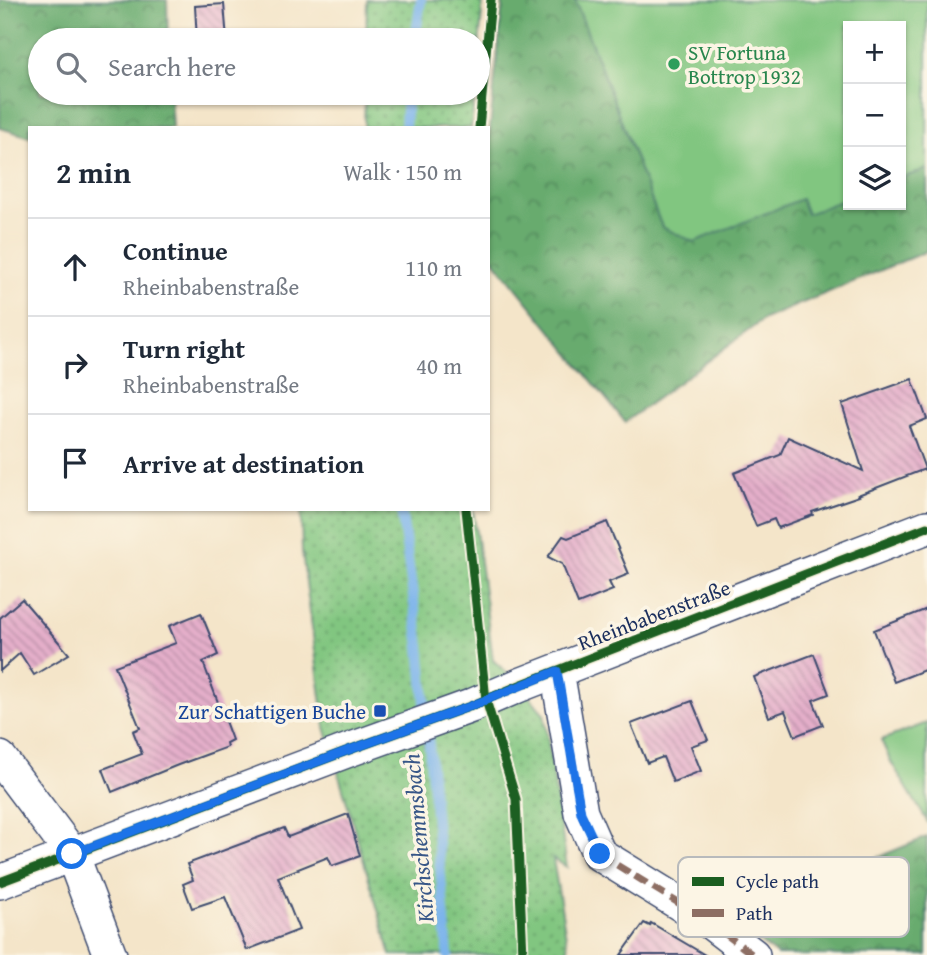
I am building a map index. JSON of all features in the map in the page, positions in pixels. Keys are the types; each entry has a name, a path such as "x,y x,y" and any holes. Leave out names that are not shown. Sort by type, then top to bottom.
{"street":[{"name":"Rheinbabenstraße","path":"0,882 471,706 927,527"},
{"name":"Rheinbabenstraße","path":"557,671 581,813 600,854 678,902"},
{"path":"0,758 72,854 110,955"},
{"name":"Rheinbabenstraße","path":"729,937 752,955"}],"green space":[{"path":"0,0 167,0 168,28 28,28 28,105 171,105 172,126 28,126 28,136 0,128"},
{"path":"367,0 483,0 481,28 366,28"},
{"path":"503,0 575,0 662,227 801,199 808,213 843,200 843,210 906,210 906,176 927,169 927,251 764,319 625,422 490,255 490,127"},
{"path":"575,0 927,0 927,169 906,176 906,21 843,21 843,200 807,214 801,199 694,242 662,227"},
{"path":"365,105 474,105 471,126 364,126"},
{"path":"301,511 473,511 493,660 520,685 544,714 567,867 553,859 569,955 391,955 325,727 302,552"},
{"path":"927,723 927,821 891,762 881,740"},
{"path":"927,837 927,955 777,955 753,937 909,937 909,857 878,857"}],"building":[{"path":"224,4 226,28 196,28 195,6"},
{"path":"912,379 927,419 909,426 925,469 812,512 813,515 778,528 774,519 756,526 734,473 780,455 788,437 863,471 842,404"},
{"path":"607,522 629,574 609,582 613,590 578,604 562,564 548,557 563,536 568,538"},
{"path":"22,599 69,654 34,675 20,653 0,671 0,618"},
{"path":"927,609 927,669 894,682 874,630"},
{"path":"201,613 218,655 203,662 232,740 226,743 227,747 112,792 103,769 142,754 133,731 140,728 115,666 176,643 169,626"},
{"path":"814,654 829,694 813,700 823,725 795,736 785,711 769,717 754,677"},
{"path":"692,701 708,740 691,746 701,771 673,782 663,757 647,763 631,724"},
{"path":"348,814 360,856 332,866 328,857 278,877 299,930 247,950 225,897 192,908 183,884 193,880 187,864 284,828 288,837"},
{"path":"644,923 650,926 651,923 705,955 621,955"}],"waterway":[{"name":"Kirchschemmsbach","path":"417,28 421,0"},
{"name":"Kirchschemmsbach","path":"405,126 406,105"},
{"name":"Kirchschemmsbach","path":"401,511 420,646 448,955"}],"marked path":[{"path":"557,671 581,813 599,854 678,903"},
{"path":"729,937 753,955"}],"cycle path":[{"path":"488,28 491,0"},
{"path":"479,126 481,105"},
{"path":"466,511 486,700 516,799 523,955"},
{"path":"0,882 471,706 927,527"}],"place":[{"name":"SV Fortuna Bottrop 1932","path":"674,64"},
{"name":"Zur Schattigen Buche","path":"380,711"}],"route":[{"path":"72,854 471,706 557,671 581,813 600,854"}]}
